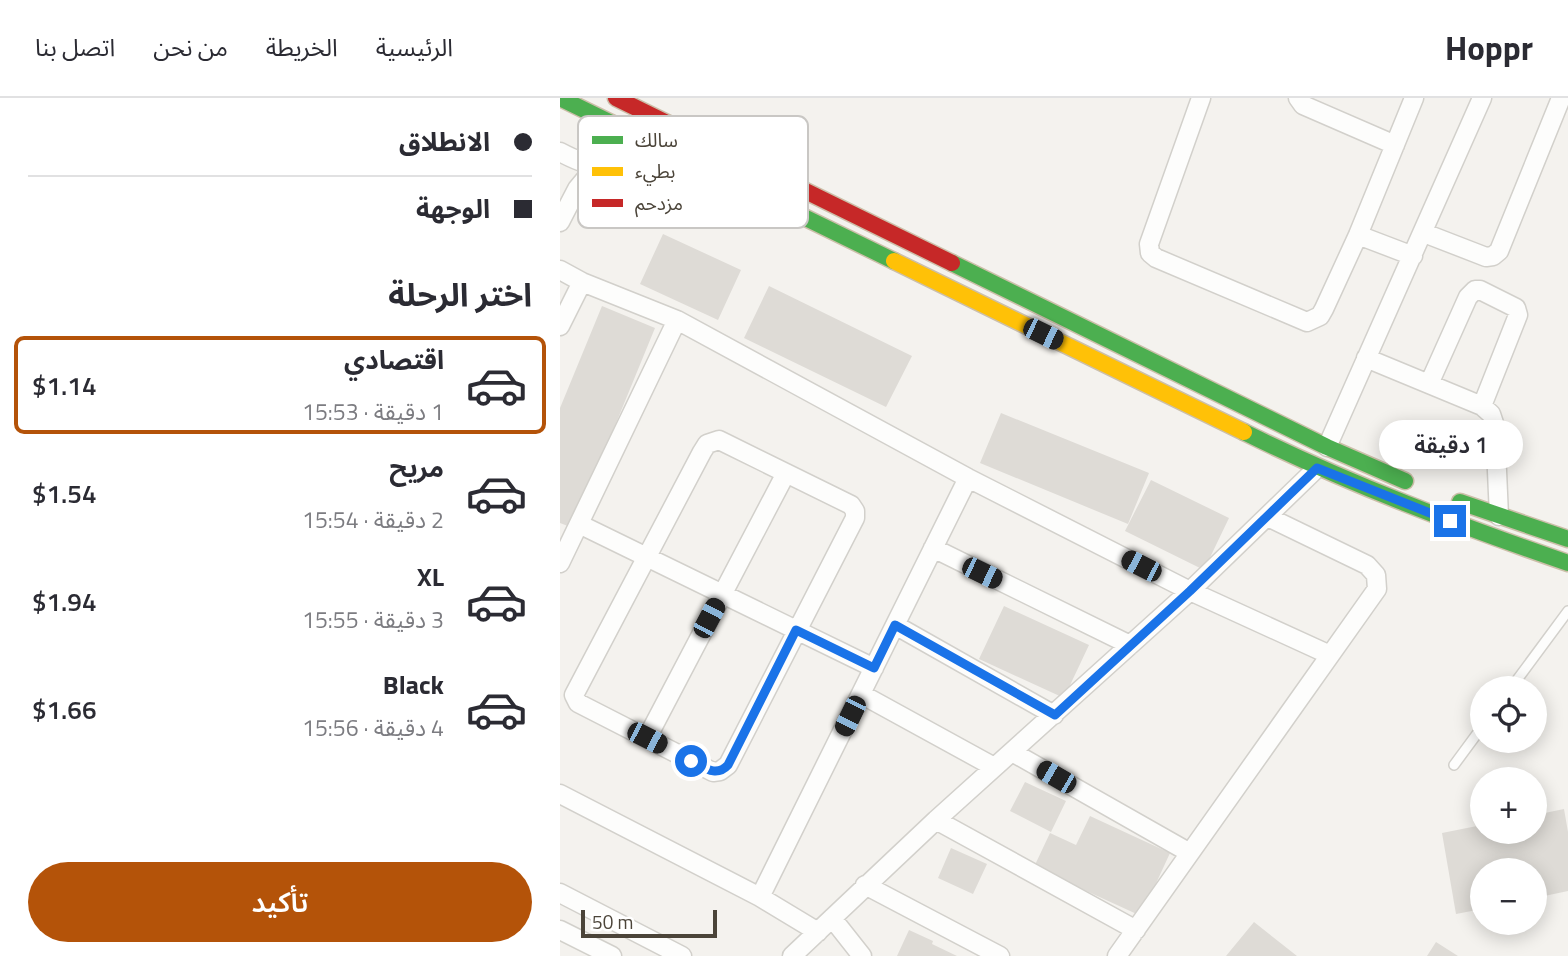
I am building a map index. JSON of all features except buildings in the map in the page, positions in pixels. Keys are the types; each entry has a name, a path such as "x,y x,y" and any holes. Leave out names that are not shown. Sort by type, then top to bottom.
{"highway":[{"path":"560,98 596,116"},
{"path":"616,98 653,116"},
{"path":"808,192 1327,447 1415,485"},
{"path":"808,220 1317,468 1495,538 1568,563"},
{"path":"1451,498 1568,539"}],"street":[{"path":"1201,98 1149,244 1152,256 1307,322 1320,316 1358,235 1414,98"},
{"path":"1298,98 1303,105 1395,145"},
{"path":"1327,447 1482,98"},
{"path":"1423,233 1486,257 1499,251 1561,98"},
{"path":"560,152 578,161"},
{"path":"560,222 578,188"},
{"path":"1358,235 1413,256"},
{"path":"560,270 582,282 677,320 968,478 1190,591 1330,655"},
{"path":"560,326 582,282"},
{"path":"1429,384 1468,298 1475,290 1480,290 1516,308 1518,315 1482,406"},
{"path":"560,563 677,320"},
{"path":"1366,358 1482,406 1490,414 1495,426 1499,516"},
{"path":"713,441 727,443 851,505 855,511 851,527 723,770 713,772 578,704 574,695 645,557 702,452 713,441"},
{"path":"792,956 865,885 1190,591 1317,468"},
{"path":"647,738 786,473"},
{"path":"760,897 968,478"},
{"path":"1117,956 1377,589 1376,575 1367,565 1268,517"},
{"path":"579,524 874,668"},
{"path":"933,548 1130,645"},
{"path":"895,625 1055,715"},
{"path":"861,694 994,767"},
{"path":"1012,751 1190,853"},
{"path":"560,794 760,897 818,932"},
{"path":"936,820 1136,930"},
{"path":"865,885 1000,956"},
{"path":"560,893 682,956"},
{"path":"832,918 862,956"},
{"path":"560,930 612,956"}],"lane":[{"path":"1520,676 1568,611"},
{"path":"1454,765 1470,743"}],"traffic: fast":[{"path":"560,98 597,116"},
{"path":"808,219 894,261"},
{"path":"952,263 1327,447 1405,481"},
{"path":"1244,432 1404,503 1568,563"},
{"path":"1460,502 1568,539"}],"traffic: slow":[{"path":"894,261 1244,432"}],"traffic: jam":[{"path":"616,98 653,116"},
{"path":"808,192 952,263"}],"route":[{"path":"691,761 713,772 723,770 728,765 796,630 874,668 895,625 1055,715 1190,591 1317,468 1450,521"}]}
